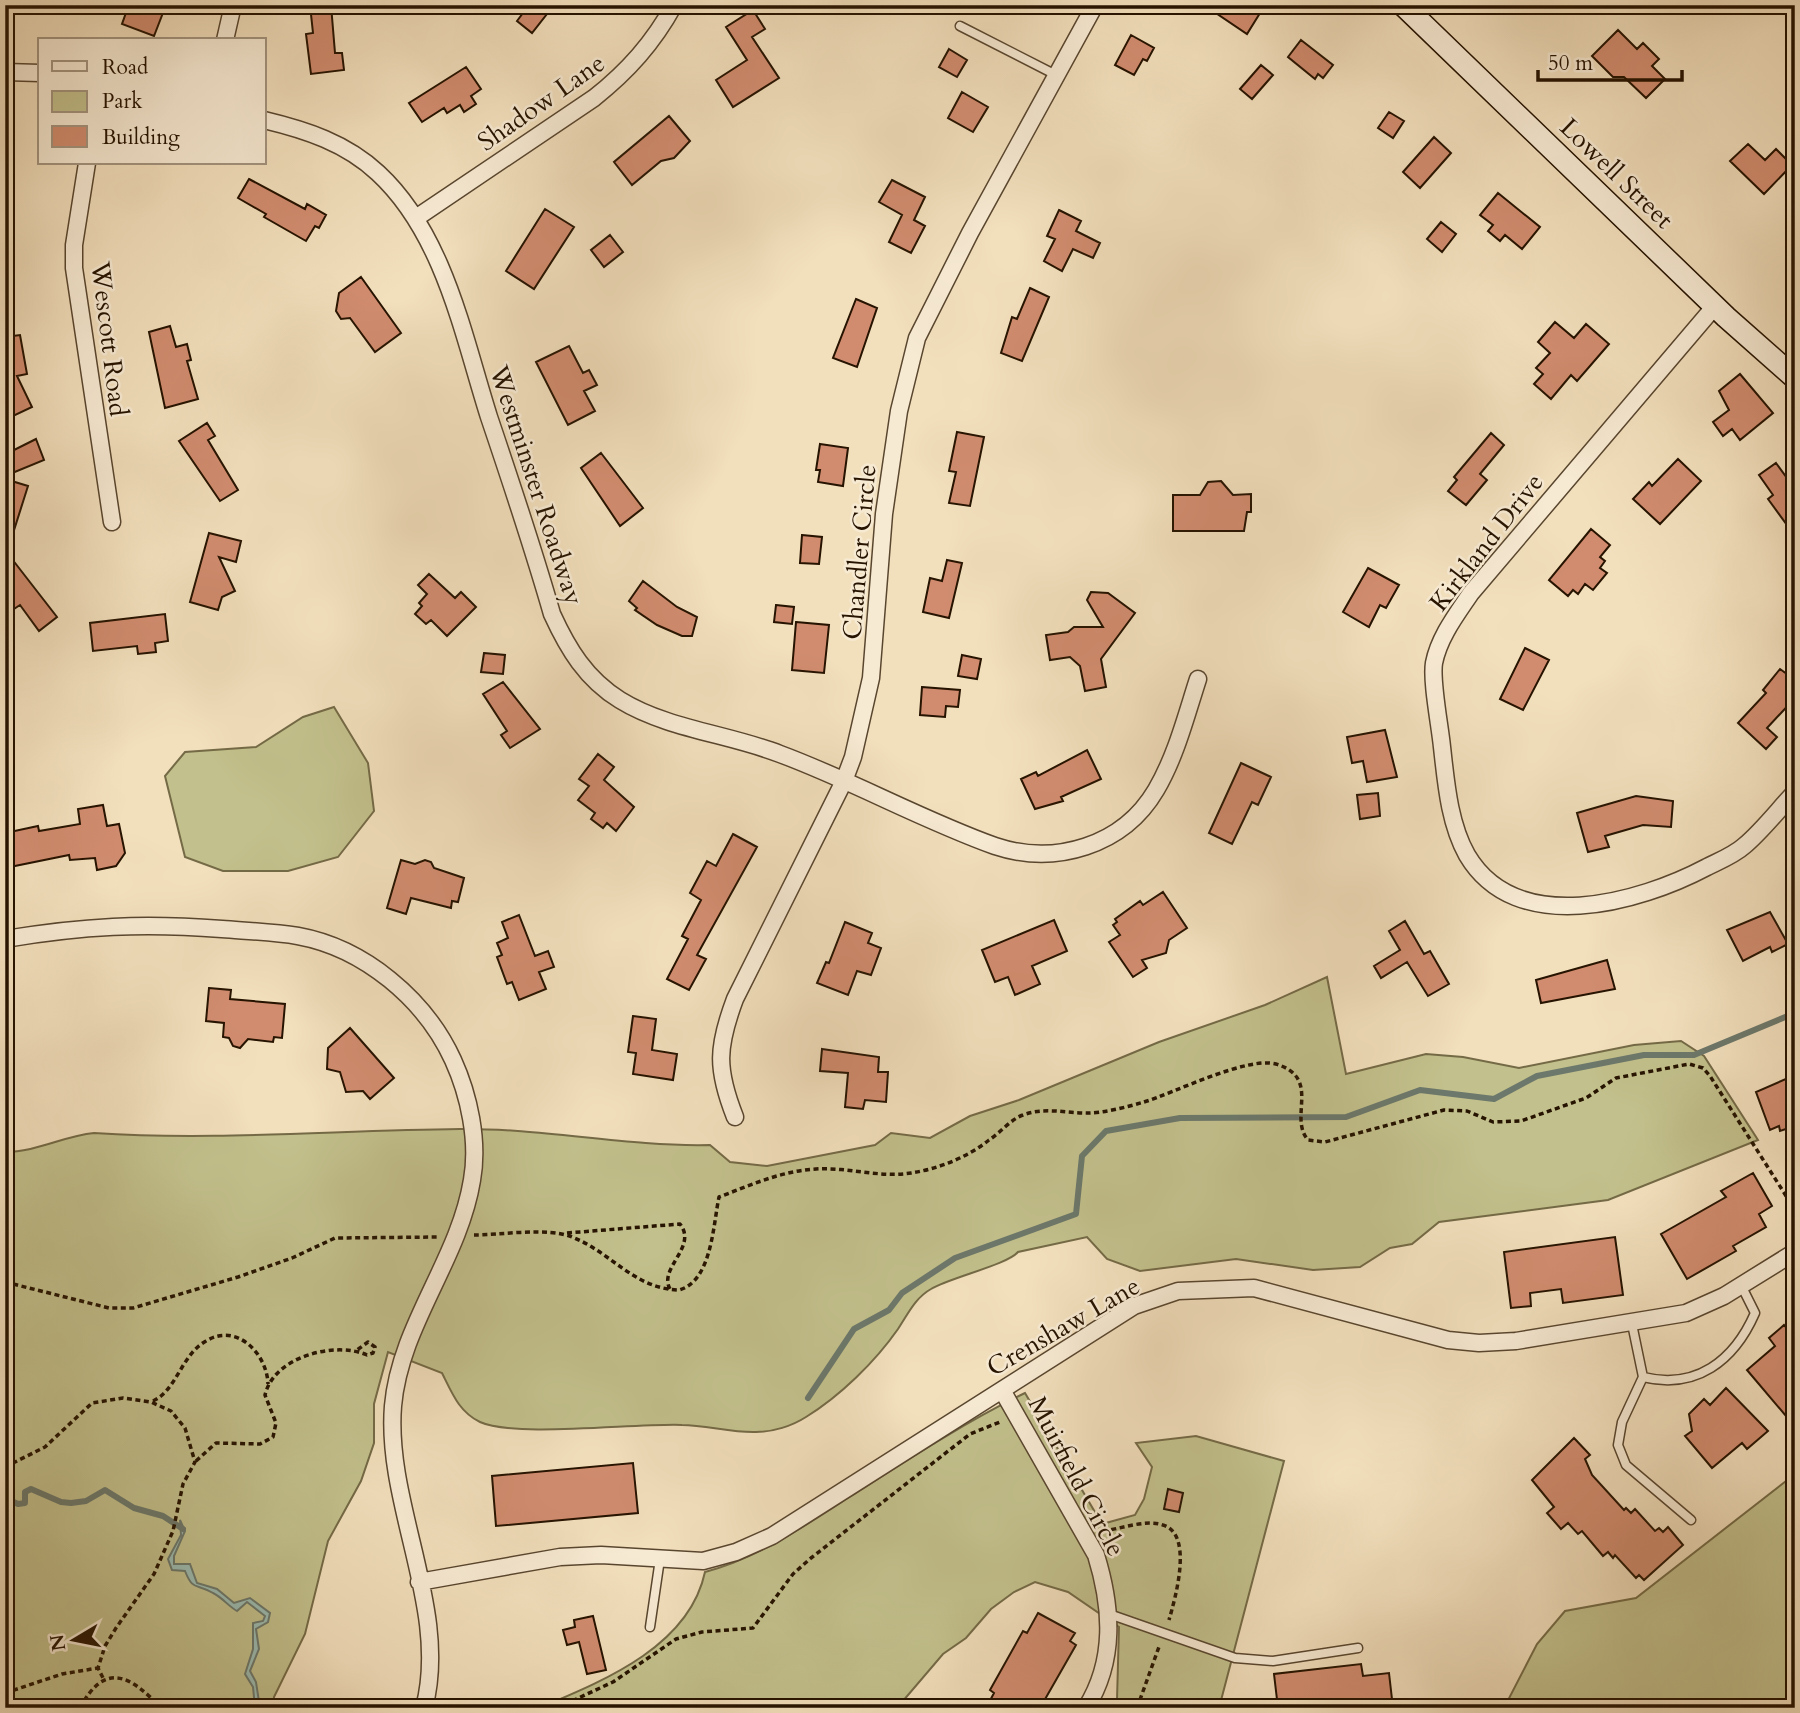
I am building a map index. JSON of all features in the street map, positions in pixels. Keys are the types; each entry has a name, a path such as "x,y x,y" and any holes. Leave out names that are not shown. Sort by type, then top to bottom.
{"main road":[{"name":"Lowell Street","path":"1403,5 1715,306 1795,378"}],"street":[{"path":"225,38 233,5"},
{"name":"Shadow Lane","path":"415,218 594,98 618,79 653,41 674,5"},
{"name":"Chandler Circle","path":"735,1117 719,1063 722,1034 735,999 844,782 853,757 872,678 884,514 899,411 917,338 964,245 1095,5"},
{"path":"5,72 38,73"},
{"name":"Westminster Roadway","path":"266,120 303,129 362,159 380,175 415,218 455,311 552,614 573,656 598,684 636,709 780,754 1004,849 1040,855 1076,850 1118,831 1150,799 1166,770 1198,679"},
{"name":"Wescott Road","path":"87,164 74,246 74,268 112,522"},
{"name":"Kirkland Drive","path":"1715,306 1471,593 1451,623 1434,664 1447,797 1467,854 1486,878 1514,897 1545,906 1594,904 1638,897 1671,887 1743,847 1795,792"},
{"path":"5,939 128,924 267,932 330,945 383,975 407,994 447,1046 461,1077 474,1144 473,1176 466,1213 400,1364 393,1405 393,1448 419,1582 430,1662 424,1708"},
{"name":"Crenshaw Lane","path":"419,1582 560,1557 601,1555 703,1561 736,1552 772,1536 1135,1306 1192,1290 1254,1288 1448,1340 1479,1343 1516,1341 1686,1313 1741,1285 1795,1252"},
{"name":"Muirfield Circle","path":"1002,1390 1096,1555 1104,1582 1109,1614 1108,1651 1098,1688 1086,1708"}],"lane":[{"path":"960,26 1058,76"},
{"path":"1643,1377 1665,1383 1683,1381 1727,1357 1748,1330 1755,1313 1741,1285"},
{"path":"1632,1324 1643,1377 1622,1423 1618,1445 1626,1465 1691,1520"},
{"path":"650,1627 660,1559"},
{"path":"1109,1614 1236,1658 1261,1660 1358,1648"}],"path":[{"path":"558,1234 582,1241 641,1282 671,1290 687,1287 699,1273 709,1247 719,1197 786,1172 818,1169 881,1175 913,1173 967,1154 1021,1115 1043,1110 1090,1113 1144,1102 1209,1078 1264,1063 1282,1066 1295,1074 1302,1090 1303,1130 1308,1140 1333,1141 1414,1115 1444,1110 1462,1110 1493,1122 1511,1123 1580,1100 1616,1078 1693,1064 1703,1068 1710,1076 1795,1210"},
{"path":"5,1282 109,1308 134,1308 238,1278 335,1238 558,1234 680,1224 685,1241 667,1282 671,1290"},
{"path":"103,1678 98,1668 105,1646 154,1574 173,1531 182,1488 195,1462 216,1443 260,1444 271,1439 277,1428 267,1404 265,1366 258,1352 239,1338 219,1336 205,1340 193,1351 163,1394 151,1402"},
{"path":"268,1385 278,1371 304,1357 357,1350 368,1342 372,1343 375,1349 368,1355 357,1350"},
{"path":"5,1467 45,1447 96,1402 128,1398 151,1402 171,1411 181,1421 195,1462"},
{"path":"558,1708 613,1682 680,1637 702,1632 753,1628 798,1570 943,1453 985,1425 1019,1420"},
{"path":"1097,1530 1165,1525 1171,1530 1178,1545 1180,1571 1164,1634 1138,1708"},
{"path":"5,1693 62,1674 98,1668"},
{"path":"79,1708 103,1678 116,1676 131,1682 161,1708"}],"green space":[{"path":"334,707 368,763 374,811 338,857 288,871 223,871 185,857 165,776 185,752 256,747 303,717"},
{"path":"1327,977 1346,1074 1426,1054 1463,1057 1519,1068 1634,1045 1681,1041 1704,1056 1758,1140 1608,1200 1439,1222 1412,1244 1390,1248 1360,1267 1313,1270 1236,1259 1140,1271 1107,1259 1087,1237 1018,1252 1003,1262 940,1284 925,1293 879,1354 844,1389 801,1420 769,1431 747,1432 682,1425 547,1429 497,1427 480,1422 467,1413 457,1401 442,1373 388,1352 374,1404 374,1443 361,1481 328,1541 305,1634 274,1697 273,1708 5,1708 5,1152 94,1133 231,1136 491,1129 647,1143 710,1145 730,1162 767,1166 875,1145 891,1133 930,1138 970,1116 1019,1100 1159,1042 1265,1005"},
{"path":"1025,1393 1102,1524 1135,1515 1144,1499 1152,1467 1136,1443 1196,1436 1284,1461 1219,1708 1114,1708 1117,1700 1119,1627 1068,1592 1035,1582 1014,1592 991,1609 966,1638 943,1654 897,1708 539,1708 615,1673 662,1641 681,1621 696,1598 705,1572 743,1559 780,1541 935,1443"},
{"path":"1795,1474 1795,1708 1504,1708 1537,1644 1565,1611 1636,1598"}],"water":[{"path":"180,1520 185,1531 174,1556 174,1564 190,1564 197,1583 217,1589 234,1603 250,1598 270,1613 268,1622 256,1629 259,1649 250,1671 256,1682 260,1708 255,1708 253,1687 245,1674 253,1649 253,1623 263,1621 265,1616 247,1602 237,1611 217,1595 193,1584 185,1571 172,1570 168,1559 181,1535"}],"building":[{"path":"136,5 166,5 154,36 122,24 127,10 134,12"},
{"path":"310,5 331,5 335,53 342,53 344,70 311,74 306,34 313,33"},
{"path":"529,5 554,5 532,33 517,21"},
{"path":"1204,5 1265,5 1247,34"},
{"path":"753,10 765,29 752,37 779,78 733,107 716,80 747,60 726,27"},
{"path":"1618,30 1637,49 1643,43 1659,59 1652,66 1665,79 1646,98 1624,77 1613,77 1592,56"},
{"path":"1131,35 1154,48 1147,61 1143,59 1134,75 1115,65"},
{"path":"1301,40 1333,65 1323,78 1318,74 1315,79 1288,57"},
{"path":"949,49 967,60 957,77 939,67"},
{"path":"1261,65 1273,75 1252,99 1240,89"},
{"path":"466,67 481,89 471,96 476,104 464,112 460,105 447,113 444,108 422,122 409,103"},
{"path":"962,92 988,107 973,132 948,118"},
{"path":"1389,112 1404,121 1393,138 1378,128"},
{"path":"669,116 690,141 674,158 661,161 632,185 614,162"},
{"path":"1434,137 1451,153 1420,188 1403,172"},
{"path":"1748,144 1765,160 1776,149 1792,165 1764,194 1730,161"},
{"path":"249,179 305,209 307,204 326,215 319,228 315,226 306,241 264,217 266,214 238,198"},
{"path":"892,180 925,197 914,220 925,226 911,253 889,242 902,215 879,202"},
{"path":"1498,193 1540,227 1522,249 1505,235 1500,241 1488,231 1493,225 1480,215"},
{"path":"545,209 574,227 534,289 506,271"},
{"path":"1059,210 1081,221 1076,231 1100,243 1093,258 1073,249 1062,271 1044,261 1055,239 1047,236"},
{"path":"1441,222 1456,234 1442,252 1427,239"},
{"path":"610,235 623,252 604,267 591,250"},
{"path":"361,277 401,333 375,352 350,318 341,319 336,311 339,293"},
{"path":"1030,288 1049,297 1022,361 1001,353 1012,317 1017,319"},
{"path":"856,299 877,308 857,367 833,358"},
{"path":"1555,322 1574,338 1586,324 1609,344 1577,381 1571,375 1551,399 1534,384 1543,374 1536,368 1550,353 1538,342"},
{"path":"170,326 176,347 187,344 191,360 187,361 198,399 165,408 149,332"},
{"path":"20,335 27,374 17,376 32,407 11,417 5,401 5,337"},
{"path":"569,346 583,373 589,370 597,385 584,391 595,411 568,425 536,362"},
{"path":"1740,374 1773,413 1740,440 1732,429 1723,436 1713,422 1729,410 1719,391"},
{"path":"207,423 215,436 208,440 238,490 220,501 179,441"},
{"path":"957,432 984,437 970,506 949,503 956,472 949,471"},
{"path":"1491,433 1504,445 1480,474 1487,480 1466,505 1448,491 1457,480 1454,477"},
{"path":"36,439 44,460 5,476 12,451"},
{"path":"820,444 848,448 843,486 818,482 820,470 816,470"},
{"path":"601,453 643,508 620,526 581,468"},
{"path":"1678,459 1701,481 1660,524 1633,499 1649,482 1652,486"},
{"path":"1776,463 1795,489 1795,536 1768,499 1773,495 1759,475"},
{"path":"5,479 28,486 9,546 5,545"},
{"path":"1221,481 1233,495 1251,494 1251,512 1247,512 1244,531 1173,531 1173,495 1200,495 1208,482"},
{"path":"1591,529 1610,545 1600,557 1605,561 1600,568 1607,573 1593,590 1585,584 1578,594 1573,590 1568,596 1549,580"},
{"path":"209,533 241,541 236,562 219,557 235,591 222,597 218,610 190,602"},
{"path":"802,535 822,537 819,564 800,563"},
{"path":"5,550 57,617 39,631 20,605 14,609 5,598"},
{"path":"947,560 962,563 949,618 923,612 930,578 942,581"},
{"path":"1368,568 1399,585 1386,608 1380,605 1369,627 1343,612"},
{"path":"429,574 455,598 461,592 476,607 447,636 431,620 426,624 415,614 422,606 419,603 427,594 418,585"},
{"path":"643,581 677,607 697,617 692,636 682,636 657,625 635,610 637,608 629,601"},
{"path":"1091,592 1108,593 1135,613 1101,659 1106,687 1085,691 1080,666 1070,657 1050,660 1046,635 1068,632 1074,627 1103,627 1087,600"},
{"path":"776,605 794,607 792,624 774,622"},
{"path":"165,614 168,641 155,643 156,652 138,654 137,646 93,651 90,623"},
{"path":"796,622 829,625 824,673 792,670"},
{"path":"1525,648 1549,660 1523,710 1500,699"},
{"path":"484,653 505,655 503,674 481,672"},
{"path":"962,655 981,659 977,679 958,676"},
{"path":"1780,669 1795,680 1795,698 1767,728 1777,737 1766,749 1738,723 1766,693 1763,690"},
{"path":"503,682 540,729 510,748 501,735 507,731 483,694"},
{"path":"922,687 960,690 958,707 946,706 945,717 920,715"},
{"path":"1385,730 1397,777 1367,782 1363,761 1352,763 1347,737"},
{"path":"1087,750 1101,779 1061,797 1063,801 1035,809 1021,779 1036,772 1038,776"},
{"path":"598,754 614,767 604,780 634,807 616,831 607,823 603,828 591,819 595,813 578,800 589,786 579,779"},
{"path":"1241,763 1271,777 1258,805 1252,802 1232,844 1209,833"},
{"path":"1378,793 1380,816 1360,819 1357,795"},
{"path":"1636,796 1673,801 1671,827 1643,825 1605,836 1609,847 1588,852 1577,813"},
{"path":"103,805 107,826 119,824 125,853 116,866 97,870 95,858 70,860 69,855 5,868 5,833 38,826 39,831 80,824 78,809"},
{"path":"733,834 757,847 697,955 706,959 689,990 667,979 688,939 682,936 701,900 690,893 707,861 716,866"},
{"path":"401,860 415,864 425,860 431,862 434,868 464,878 458,902 452,901 451,908 411,898 406,914 387,908"},
{"path":"1163,892 1187,928 1169,940 1166,953 1142,960 1147,968 1133,977 1109,942 1120,935 1113,925 1117,922 1115,919 1140,901 1143,905"},
{"path":"1770,912 1788,944 1772,952 1770,947 1743,961 1727,930"},
{"path":"519,915 535,956 548,951 554,967 539,972 546,989 519,1000 512,982 507,984 497,957 502,955 497,943 508,938 502,922"},
{"path":"1054,920 1067,951 1032,966 1040,984 1015,995 1008,977 995,982 982,950"},
{"path":"1405,921 1424,954 1430,951 1449,984 1428,996 1407,962 1381,978 1374,966 1400,950 1389,931"},
{"path":"845,922 872,933 868,943 881,948 871,975 857,971 848,995 817,983 826,962 829,963"},
{"path":"1607,960 1615,989 1541,1003 1536,980"},
{"path":"209,988 231,990 230,999 285,1004 282,1038 274,1037 273,1042 248,1039 240,1048 233,1046 229,1038 223,1037 224,1023 206,1021"},
{"path":"633,1016 656,1019 652,1050 677,1054 673,1080 633,1074 636,1053 628,1052"},
{"path":"350,1028 394,1078 370,1099 363,1091 346,1092 340,1072 327,1069 328,1048"},
{"path":"822,1049 879,1057 878,1072 888,1072 886,1102 865,1100 863,1109 845,1107 848,1073 820,1071"},
{"path":"1795,1075 1795,1126 1780,1131 1779,1126 1770,1130 1756,1092"},
{"path":"1753,1173 1772,1206 1759,1214 1766,1227 1733,1246 1736,1251 1687,1279 1661,1234 1726,1197 1721,1191"},
{"path":"1615,1237 1623,1295 1563,1303 1561,1289 1530,1293 1531,1306 1511,1308 1504,1252"},
{"path":"1784,1325 1795,1337 1795,1408 1786,1416 1747,1370 1775,1346 1769,1338"},
{"path":"1726,1388 1768,1431 1747,1449 1742,1443 1712,1468 1685,1436 1692,1431 1689,1414 1704,1399 1710,1405"},
{"path":"1574,1438 1590,1455 1585,1459 1592,1475 1624,1510 1626,1508 1631,1513 1635,1509 1655,1531 1659,1528 1663,1532 1668,1527 1683,1545 1644,1580 1639,1575 1636,1578 1615,1555 1613,1558 1608,1552 1603,1556 1582,1531 1578,1534 1568,1523 1561,1529 1547,1513 1554,1507 1532,1480"},
{"path":"633,1463 638,1513 496,1526 492,1476"},
{"path":"1168,1489 1183,1493 1179,1512 1164,1509"},
{"path":"1038,1613 1075,1633 1070,1641 1076,1645 1040,1708 986,1708 994,1693 990,1690 1023,1631 1027,1633"},
{"path":"593,1616 606,1670 587,1674 579,1642 567,1645 563,1630 575,1627 574,1620"},
{"path":"1361,1664 1363,1676 1389,1673 1393,1708 1278,1708 1274,1674"}],"waterway":[{"path":"808,1398 854,1329 889,1310 902,1293 955,1258 1076,1214 1082,1156 1106,1131 1180,1118 1346,1117 1420,1090 1494,1099 1537,1076 1644,1055 1694,1055 1795,1013"},
{"path":"5,1498 18,1504 25,1503 25,1492 31,1489 61,1502 71,1503 86,1501 105,1490 134,1508 163,1516 183,1529"}]}
